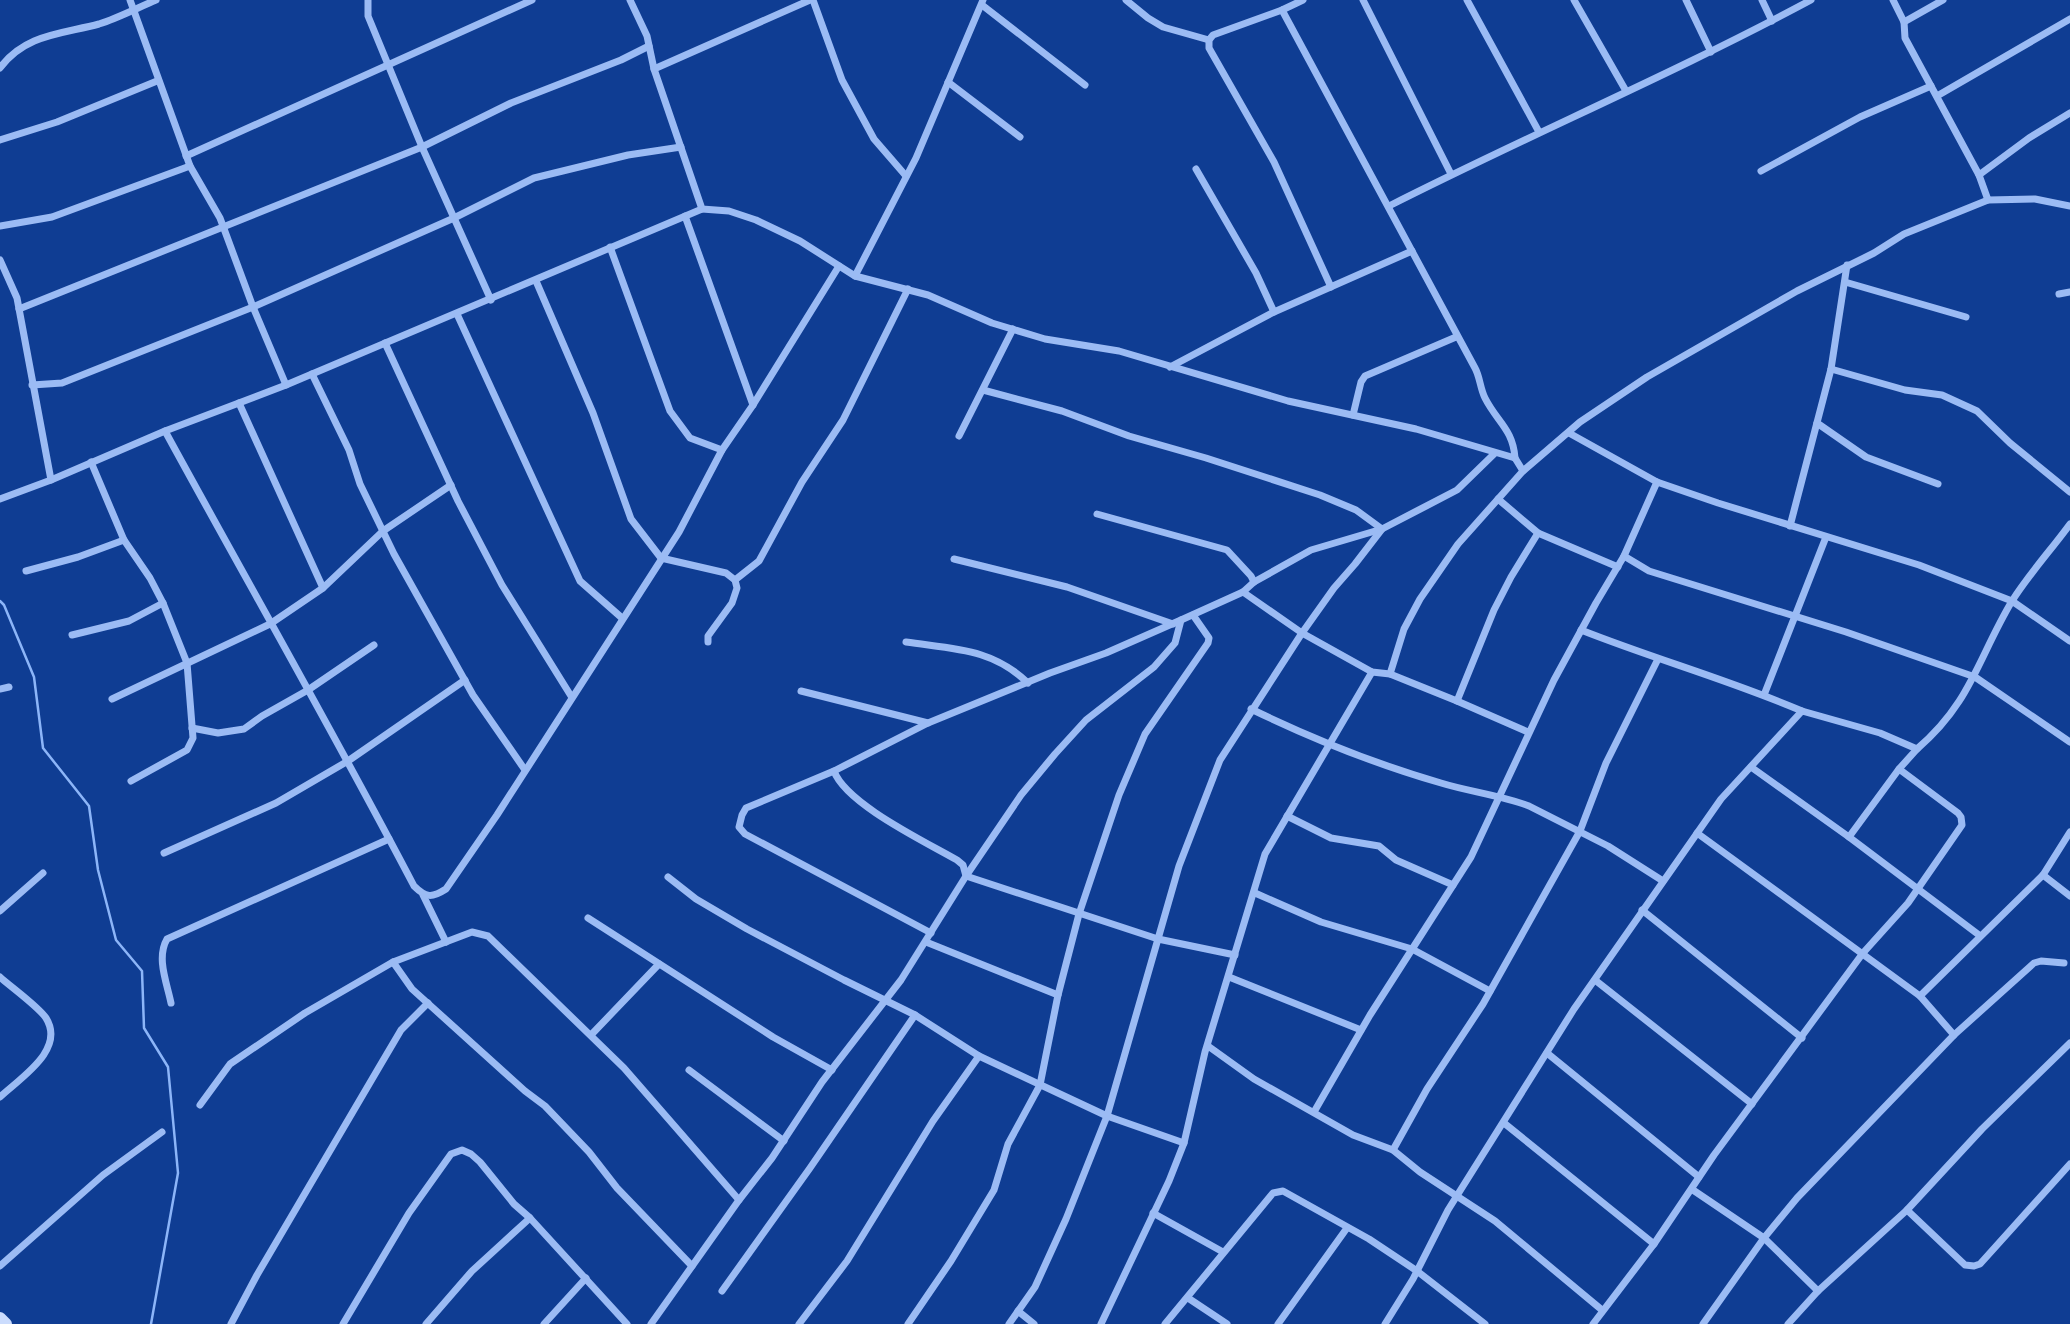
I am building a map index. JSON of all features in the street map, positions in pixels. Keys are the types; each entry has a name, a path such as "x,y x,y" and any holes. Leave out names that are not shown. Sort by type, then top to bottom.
{"main road":[{"path":"0,1318 6,1324"}],"street":[{"path":"130,0 157,81 190,166 224,226 253,307 286,385"},
{"path":"0,68 9,56 23,45 99,24 156,0"},
{"path":"368,0 368,16 388,65 491,299"},
{"path":"186,156 532,0"},
{"path":"630,0 649,46 654,69 702,209"},
{"path":"782,0 786,10"},
{"path":"654,69 812,0 842,80 874,139 906,176"},
{"path":"1126,0 1163,27 1209,40"},
{"path":"1303,0 1213,35 1209,40 1209,48 1274,162 1331,286"},
{"path":"1363,0 1451,174"},
{"path":"1467,0 1539,132"},
{"path":"1574,0 1626,91"},
{"path":"1686,0 1711,52"},
{"path":"1762,0 1772,21"},
{"path":"1389,206 1451,174 1711,52 1811,0"},
{"path":"1893,0 1904,22 1905,38 1979,176 1988,200"},
{"path":"1904,22 1943,0"},
{"path":"855,276 906,176 983,3 1085,85"},
{"path":"1282,10 1476,369 1483,395 1512,439 1516,458 1523,471"},
{"path":"1937,96 2070,19"},
{"path":"19,309 422,147 511,103 621,60 649,46"},
{"path":"0,140 57,122 157,81"},
{"path":"948,82 1020,137"},
{"path":"1761,171 1860,117 1931,86"},
{"path":"1979,176 2029,138 2070,113"},
{"path":"32,385 62,383 253,307 454,218 534,178 628,155 681,146"},
{"path":"0,226 52,218 190,166"},
{"path":"1196,169 1274,312"},
{"path":"1390,674 1404,629 1420,599 1458,544 1523,471 1580,422 1647,377 1904,234 1988,200 2035,199 2070,206"},
{"path":"0,499 286,385 702,209 729,211 756,220 800,241 855,276 928,295 1013,330 1045,339 1119,351 1288,401 1416,429 1494,454 1516,458"},
{"path":"685,216 753,405"},
{"path":"610,247 670,411 690,438 722,450"},
{"path":"1170,367 1274,312 1412,251"},
{"path":"0,260 9,276 19,309 51,480"},
{"path":"1790,526 1831,369 1847,265"},
{"path":"423,895 434,897 446,889 525,770 678,532 722,450 839,266"},
{"path":"536,281 593,413 631,519 661,558 726,573 735,580 737,588 732,603 708,636 708,642"},
{"path":"1844,282 1966,317"},
{"path":"735,580 759,561 803,482 843,420 908,289"},
{"path":"2059,295 2070,292"},
{"path":"457,314 580,581 622,618"},
{"path":"959,436 1013,330"},
{"path":"1353,415 1365,376 1457,337"},
{"path":"385,343 451,485 502,585 572,696"},
{"path":"1831,369 1905,390 1942,395 1977,411 2010,443 2070,492"},
{"path":"312,374 349,450 360,484 383,531 465,680 525,770"},
{"path":"982,390 1062,411 1129,436 1320,495 1356,510 1382,529"},
{"path":"239,403 323,588"},
{"path":"1817,423 1866,457 1938,484"},
{"path":"165,431 348,761 414,886 423,895 446,942"},
{"path":"1569,433 1657,482 1919,565 2012,601 2070,641"},
{"path":"931,933 745,834 740,827 746,808 834,771 928,723 1243,593 1254,582 1311,550 1382,529 1457,491 1494,454"},
{"path":"91,462 124,540 150,578 163,603 187,663 192,728 192,738 187,750 131,781"},
{"path":"1314,1112 1361,1030 1471,857 1528,732 1581,630 1624,556 1657,482"},
{"path":"112,699 270,624 323,588 383,531 451,485"},
{"path":"1498,499 1538,533 1618,567"},
{"path":"1097,514 1227,550 1254,582"},
{"path":"1849,837 1899,769 1948,719 1975,677 2012,601 2070,524"},
{"path":"1009,1324 1035,1287 1066,1219 1107,1116 1179,866 1220,760 1302,633 1382,529"},
{"path":"1457,701 1494,610 1538,533"},
{"path":"1764,695 1826,537"},
{"path":"26,571 78,557 124,540"},
{"path":"1624,556 1649,571 1975,677 2070,742"},
{"path":"954,559 1067,587 1173,624"},
{"path":"1243,593 1302,633 1372,672 1390,674 1528,732"},
{"path":"72,635 129,621 163,603"},
{"path":"908,1324 951,1261 994,1190 1008,1144 1040,1085 1058,995 1079,914 1119,795 1145,734 1208,643 1209,638 1193,615"},
{"path":"651,1324 832,1070 886,1000 1021,795 1086,720 1154,667 1174,643 1181,620"},
{"path":"1581,630 1802,711 1881,733 1917,749"},
{"path":"906,642 982,654 1008,665 1028,683"},
{"path":"192,728 218,733 244,729 374,645"},
{"path":"1393,1150 1427,1089 1490,991 1580,831 1606,762 1658,659"},
{"path":"1101,1324 1170,1181 1184,1143 1208,1046 1265,854 1372,672"},
{"path":"164,853 276,803 348,761 465,680"},
{"path":"0,689 9,687"},
{"path":"800,691 928,723"},
{"path":"1251,709 1329,745 1442,784 1529,806 1580,831 1663,881"},
{"path":"1385,1324 1417,1271 1448,1210 1595,980 1721,799 1802,711"},
{"path":"1751,767 1979,935"},
{"path":"1593,1324 1654,1244 1693,1190 1699,1177 1863,953 1908,903 1962,825 1958,813 1899,769"},
{"path":"834,771 837,780 861,802 963,864 966,876"},
{"path":"1287,816 1331,838 1380,846 1396,860 1453,885"},
{"path":"1920,996 2043,874 2070,832"},
{"path":"1698,833 1920,996 1954,1035"},
{"path":"172,1003 162,957 162,948 167,939 389,839"},
{"path":"0,911 43,873"},
{"path":"2043,874 2070,896"},
{"path":"966,876 1158,939 1235,955"},
{"path":"668,877 696,899 747,929 915,1014 979,1056 1107,1116 1184,1143"},
{"path":"1255,893 1321,922 1412,949 1490,991"},
{"path":"1643,910 1802,1038"},
{"path":"588,918 773,1037 832,1070"},
{"path":"200,1105 230,1065 304,1013 393,962 472,932 488,936 545,994 591,1035 643,1089 739,1199"},
{"path":"926,942 1058,995"},
{"path":"393,962 412,989 551,1112 589,1152 617,1188 692,1266"},
{"path":"1703,1324 1764,1238 1797,1198 1954,1035 2034,963 2064,963"},
{"path":"591,1035 659,964"},
{"path":"1228,976 1361,1030"},
{"path":"0,977 46,1017 52,1035 47,1052 0,1097"},
{"path":"1595,980 1752,1104"},
{"path":"231,1324 401,1030 428,1003"},
{"path":"722,1291 915,1014"},
{"path":"1788,1324 1818,1291 1907,1210 1982,1129 2070,1043"},
{"path":"1208,1046 1254,1079 1353,1135 1393,1150 1495,1221 1602,1310"},
{"path":"1547,1053 1699,1177"},
{"path":"799,1324 847,1261 933,1121 979,1056"},
{"path":"689,1069 783,1140"},
{"path":"1504,1123 1654,1244"},
{"path":"0,1266 103,1175 162,1132"},
{"path":"343,1324 409,1213 451,1154 462,1150 471,1154 514,1204 627,1324"},
{"path":"1907,1210 1965,1265 1974,1266 1980,1264 2070,1164"},
{"path":"1693,1190 1764,1238 1818,1291"},
{"path":"1165,1324 1268,1198 1278,1191 1283,1191 1369,1239 1417,1271 1485,1324"},
{"path":"1153,1213 1223,1252"},
{"path":"426,1324 472,1271 530,1219"},
{"path":"1278,1324 1347,1228"},
{"path":"544,1324 586,1278"},
{"path":"1188,1298 1227,1324"},
{"path":"1018,1311 1034,1324"}],"waterway":[{"path":"0,601 34,677 43,748 89,806 98,870 116,940 142,971 144,1028 168,1067 178,1173 151,1324"}]}
